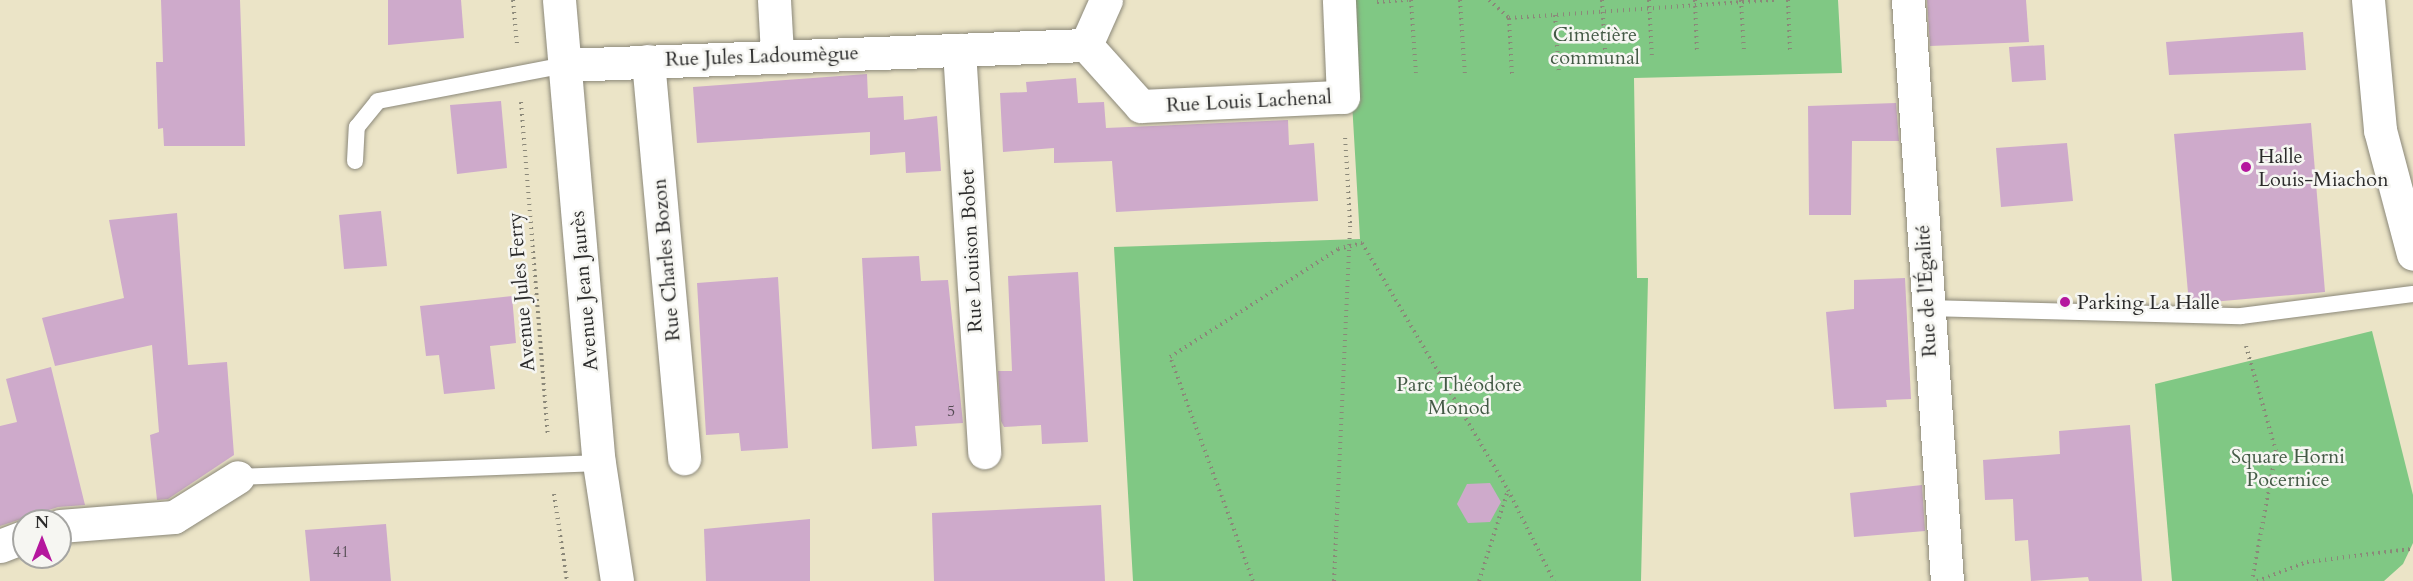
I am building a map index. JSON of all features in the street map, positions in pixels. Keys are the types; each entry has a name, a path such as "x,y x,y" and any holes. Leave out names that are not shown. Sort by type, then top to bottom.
{"street":[{"name":"Avenue Jean Jaurès","path":"560,0 599,463 617,581"},
{"path":"774,0 777,53"},
{"path":"959,50 1086,45 1106,0"},
{"name":"Rue Louis Lachenal","path":"1086,45 1141,106 1343,97 1339,0"},
{"name":"Rue de l'Égalité","path":"1908,0 1947,581"},
{"path":"2368,0 2380,130 2413,254"},
{"name":"Rue Jules Ladoumègue","path":"565,65 777,53 959,50"},
{"name":"Rue Louison Bobet","path":"959,50 984,452"},
{"name":"Rue Charles Bozon","path":"648,61 684,458"},
{"path":"72,525 174,517 238,477"}],"lane":[{"path":"355,161 357,126 378,101 519,76 565,65"},
{"path":"1927,308 2241,316 2413,294"},
{"path":"238,477 599,463"}],"path":[{"name":"Avenue Jules Ferry","path":"513,0 550,465 567,581"},
{"path":"1373,2 1409,0 1416,73"},
{"path":"1460,0 1465,75"},
{"path":"1489,0 1509,18 1512,74"},
{"path":"1602,0 1606,66"},
{"path":"1649,0 1652,57"},
{"path":"1509,18 1650,9 1695,3 1776,0"},
{"path":"1788,0 1790,50"},
{"path":"1741,1 1744,50"},
{"path":"1695,3 1697,52"},
{"path":"1555,15 1559,72"},
{"path":"1334,581 1349,246 1343,97"},
{"path":"1253,581 1170,357 1349,246 1362,243 1508,490 1554,581"},
{"path":"2241,316 2276,451 2252,581"},
{"path":"1479,581 1508,490"},
{"path":"2257,581 2307,562 2410,549"}],"green space":[{"name":"Parc Théodore Monod","path":"1346,0 1838,0 1842,73 1634,78 1637,278 1648,278 1641,581 1133,581 1114,247 1360,239"},
{"name":"Square Horni Pocernice","path":"2372,331 2413,495 2413,543 2403,564 2384,581 2172,581 2155,384"}],"building":[{"path":"161,0 240,0 245,146 164,146 163,128 158,129 156,62 163,62"},
{"path":"388,0 461,0 464,38 388,45"},
{"path":"1927,0 2026,0 2029,42 1930,46"},
{"path":"2303,32 2306,70 2169,75 2166,42"},
{"path":"2044,45 2046,80 2012,82 2009,47"},
{"path":"867,74 868,98 903,96 904,120 937,116 941,171 906,173 905,152 870,155 870,132 697,143 693,87"},
{"path":"1076,78 1078,103 1104,102 1106,128 1288,120 1289,145 1314,143 1318,201 1116,212 1112,161 1054,163 1054,148 1003,152 1000,93 1027,92 1026,82"},
{"path":"501,101 507,168 457,174 450,105"},
{"path":"1896,103 1899,141 1852,141 1851,215 1809,215 1808,106"},
{"name":"Halle Louis-Miachon","path":"2311,123 2325,292 2189,304 2174,134"},
{"path":"2067,143 2073,201 2001,207 1996,148"},
{"path":"381,211 387,266 344,269 339,215"},
{"path":"177,213 188,365 227,362 234,455 168,499 157,500 150,435 159,432 152,345 55,366 42,318 124,298 109,220"},
{"path":"919,256 921,281 948,280 963,423 915,426 917,446 872,449 862,258"},
{"path":"1078,272 1088,442 1042,444 1041,425 1004,427 1001,421 998,371 1012,371 1008,276"},
{"path":"778,277 788,448 741,451 739,433 706,435 697,283"},
{"path":"1905,278 1911,399 1886,400 1887,407 1834,409 1826,312 1854,309 1854,280"},
{"path":"512,296 516,343 490,346 495,389 444,394 439,355 426,356 420,306"},
{"path":"51,367 85,505 52,509 12,509 12,522 0,526 0,426 17,422 6,379"},
{"path":"2130,425 2142,581 2089,581 2088,577 2031,581 2028,540 2015,541 2013,499 1985,500 1983,460 2060,454 2059,431"},
{"path":"1490,483 1501,502 1490,522 1468,523 1457,504 1467,484"},
{"path":"1922,485 1925,531 1854,537 1850,493"},
{"path":"1101,505 1105,581 934,581 932,513"},
{"path":"810,519 810,581 706,581 704,529"},
{"path":"386,524 391,581 310,581 305,530"}],"place":[{"name":"Halle Louis-Miachon","path":"2246,167"},
{"name":"Parking La Halle","path":"2065,302"}],"park label":[{"name":"Cimetière communal","path":"1595,46"}]}
